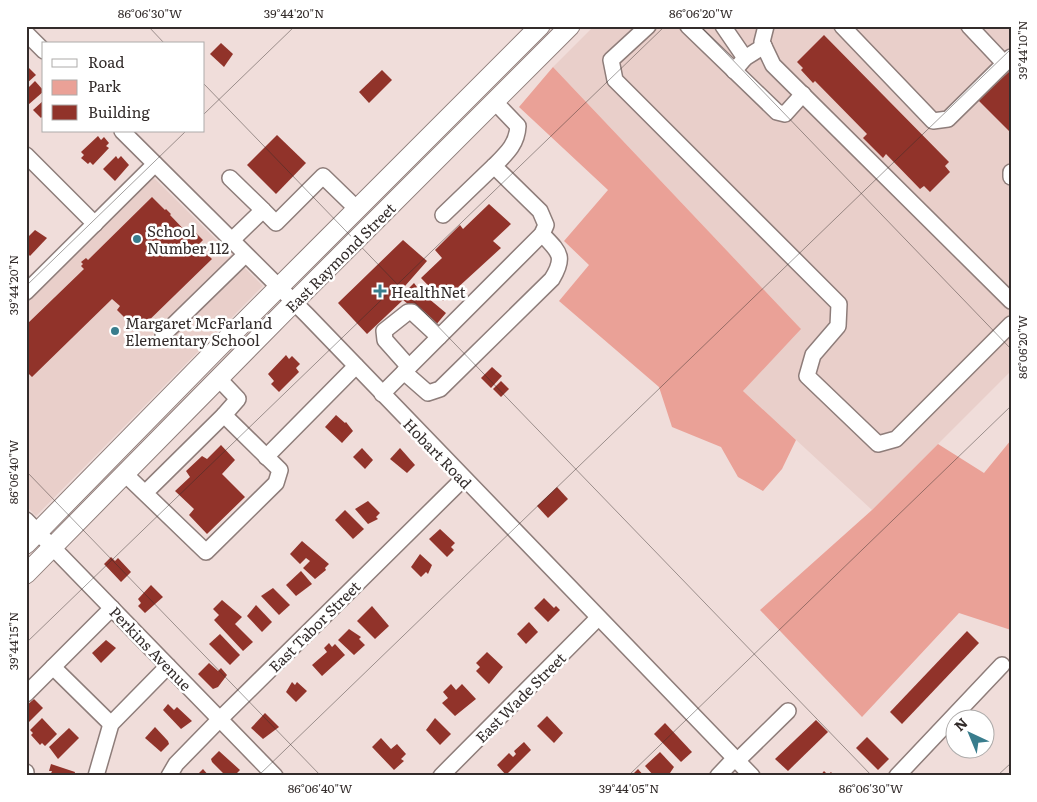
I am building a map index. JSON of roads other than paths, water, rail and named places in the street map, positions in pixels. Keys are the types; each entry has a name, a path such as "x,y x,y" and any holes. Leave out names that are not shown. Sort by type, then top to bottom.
{"main road":[{"name":"East Raymond Street","path":"26,574 218,378 570,26"},
{"name":"East Raymond Street","path":"30,532 357,209 530,29"}],"street":[{"path":"648,26 611,60 615,80 839,304 838,326 813,356 807,376 878,444 896,439 1011,324"},
{"path":"688,26 777,112 785,114 803,94"},
{"path":"723,26 745,58"},
{"path":"766,26 762,42 773,65 1011,301"},
{"path":"842,26 933,121 948,118 1008,60 969,26"},
{"path":"28,39 42,50"},
{"path":"734,71 745,58 764,46"},
{"path":"443,215 513,146 517,137 518,126 495,102"},
{"name":"Hobart Road","path":"123,132 356,366 463,479 752,776"},
{"path":"26,155 94,224"},
{"path":"29,284 155,164"},
{"path":"382,394 542,234 546,225 540,211 494,166"},
{"path":"230,178 276,223 323,176 357,209"},
{"path":"231,241 263,210"},
{"path":"439,337 412,312 408,312 384,331 385,340 406,370 428,392 440,389 545,286 560,266 559,253 542,234"},
{"path":"163,335 245,255"},
{"path":"266,457 356,366"},
{"path":"145,493 238,399 218,378"},
{"path":"125,474 206,552 276,483 280,470 224,415"},
{"name":"East Tabor Street","path":"169,776 176,764 220,719 463,479"},
{"name":"Perkins Avenue","path":"30,532 53,547 275,776"},
{"path":"26,694 112,608"},
{"name":"East Wade Street","path":"440,776 598,618"},
{"path":"897,776 1002,665"},
{"path":"96,776 111,724 168,666"},
{"path":"53,667 111,724"},
{"path":"718,776 788,711"}],"place":[{"name":"School Number 112","path":"137,239"},
{"name":"HealthNet","path":"380,291"},
{"name":"Margaret McFarland Elementary School","path":"115,331"}]}
